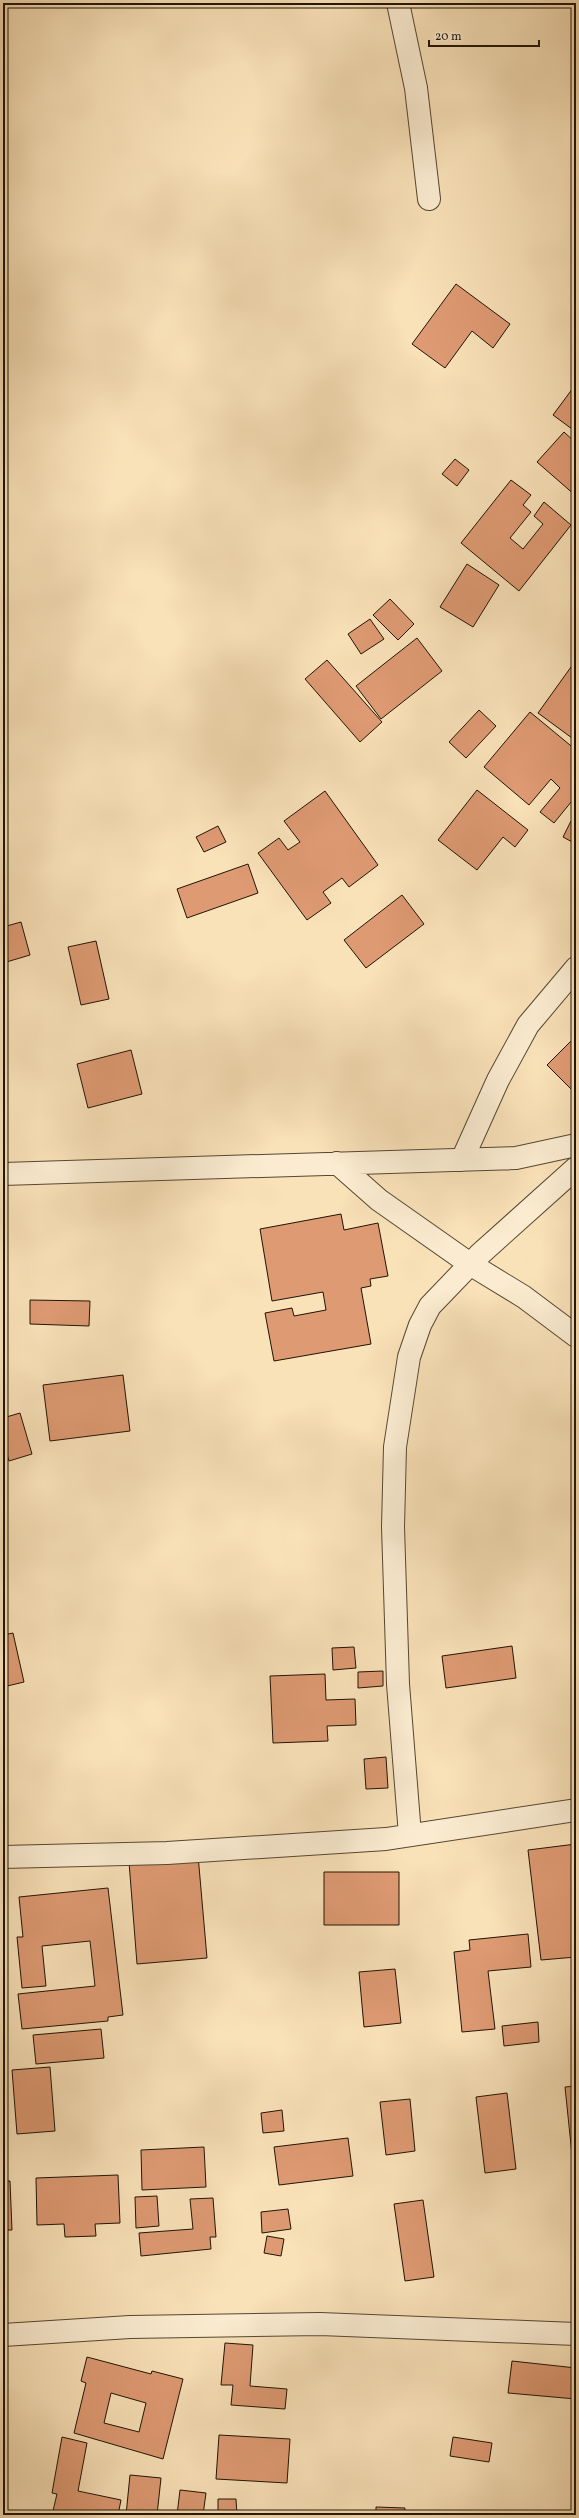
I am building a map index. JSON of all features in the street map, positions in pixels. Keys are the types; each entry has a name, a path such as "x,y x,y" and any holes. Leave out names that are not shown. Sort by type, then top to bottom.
{"street":[{"path":"398,3 416,88 429,199"},
{"path":"462,1160 498,1080 528,1025 576,968"},
{"path":"3,1174 516,1158 576,1145"},
{"path":"337,1164 379,1200 470,1264 499,1280 576,1336"},
{"path":"410,1835 398,1684 394,1586 395,1447 410,1358 420,1325 430,1306 470,1264 576,1168"},
{"path":"3,1857 167,1853 410,1835 576,1810"},
{"path":"3,2335 130,2327 320,2324 576,2334"}],"building":[{"path":"456,284 510,324 493,348 472,331 445,368 412,344"},
{"path":"576,384 576,432 553,415"},
{"path":"564,432 576,443 576,496 537,462"},
{"path":"455,459 469,470 457,486 442,474"},
{"path":"511,480 531,495 523,505 531,512 510,538 523,549 543,524 534,516 544,502 571,525 519,591 461,543"},
{"path":"467,564 499,585 473,627 440,607"},
{"path":"390,599 414,624 398,640 373,615"},
{"path":"370,619 384,639 361,654 348,634"},
{"path":"417,638 442,671 381,719 356,686"},
{"path":"327,660 382,722 360,742 305,679"},
{"path":"576,660 576,741 538,713"},
{"path":"479,710 496,726 466,758 449,742"},
{"path":"530,712 576,750 576,796 554,823 540,812 560,788 551,779 529,805 484,767"},
{"path":"477,790 528,830 515,847 503,837 477,870 438,840"},
{"path":"325,791 378,865 349,887 342,878 323,892 331,903 307,920 258,853 279,838 288,850 300,842 284,821"},
{"path":"571,821 576,823 576,844 563,837"},
{"path":"218,826 226,842 204,852 196,837"},
{"path":"248,864 258,893 187,918 177,889"},
{"path":"402,895 424,924 366,968 344,940"},
{"path":"21,922 30,955 3,963 3,927"},
{"path":"96,941 109,999 81,1005 68,947"},
{"path":"576,1036 576,1094 547,1065"},
{"path":"131,1050 142,1094 88,1108 77,1064"},
{"path":"341,1214 344,1230 378,1223 388,1276 370,1279 371,1286 361,1288 371,1344 274,1361 265,1313 292,1308 294,1316 326,1310 323,1292 272,1301 260,1229"},
{"path":"30,1300 90,1301 89,1326 30,1324"},
{"path":"123,1375 130,1431 50,1441 43,1385"},
{"path":"20,1413 32,1454 9,1461 3,1440 3,1418"},
{"path":"13,1633 24,1682 3,1687 3,1635"},
{"path":"512,1646 516,1678 446,1688 442,1656"},
{"path":"354,1647 356,1668 333,1670 332,1648"},
{"path":"383,1671 383,1686 358,1688 358,1672"},
{"path":"325,1674 326,1700 355,1699 356,1725 327,1726 328,1741 273,1743 270,1676"},
{"path":"386,1757 388,1788 366,1789 364,1759"},
{"path":"576,1844 576,1957 541,1960 528,1850"},
{"path":"198,1855 207,1958 137,1964 129,1862"},
{"path":"324,1872 399,1872 399,1925 324,1925"},
{"path":"108,1888 123,2015 108,2017 108,2021 22,2029 18,1994 95,1986 90,1941 42,1946 46,1986 22,1988 17,1937 23,1937 19,1897"},
{"path":"528,1934 531,1967 488,1971 495,2029 462,2032 454,1952 470,1950 469,1940"},
{"path":"395,1969 401,2023 364,2027 359,1972"},
{"path":"538,2022 539,2042 504,2046 502,2026"},
{"path":"101,2029 104,2058 36,2064 33,2035"},
{"path":"50,2067 55,2131 17,2134 12,2070"},
{"path":"576,2086 576,2154 572,2155 565,2087"},
{"path":"507,2093 516,2169 485,2173 476,2097"},
{"path":"410,2099 415,2151 386,2155 380,2102"},
{"path":"282,2110 284,2131 263,2133 261,2113"},
{"path":"348,2138 353,2176 279,2185 274,2147"},
{"path":"204,2147 206,2187 142,2190 141,2150"},
{"path":"118,2175 120,2223 95,2224 96,2236 65,2237 64,2224 37,2225 36,2178"},
{"path":"3,2181 10,2181 12,2230 3,2230"},
{"path":"157,2196 159,2226 136,2228 135,2197"},
{"path":"213,2198 216,2237 210,2237 211,2249 141,2256 139,2233 193,2229 190,2199"},
{"path":"423,2200 434,2277 405,2281 394,2204"},
{"path":"288,2209 291,2229 262,2233 261,2212"},
{"path":"267,2236 284,2239 281,2256 264,2253"},
{"path":"225,2343 253,2345 250,2386 287,2389 285,2409 231,2405 233,2385 221,2385"},
{"path":"87,2357 151,2374 152,2371 183,2379 163,2459 74,2433 86,2383 81,2381","holes":["111,2393 146,2403 139,2432 104,2423"]},
{"path":"512,2361 576,2368 576,2399 508,2393"},
{"path":"219,2435 290,2439 287,2483 216,2479"},
{"path":"62,2437 87,2443 78,2491 121,2500 118,2515 52,2515 57,2494 52,2493"},
{"path":"453,2437 492,2443 489,2462 450,2456"},
{"path":"130,2475 161,2478 157,2515 126,2515"},
{"path":"180,2490 206,2493 203,2515 177,2515"},
{"path":"576,2490 576,2511 573,2511"},
{"path":"218,2499 236,2499 237,2515 218,2515"},
{"path":"376,2507 405,2508 404,2515 376,2515"},
{"path":"432,2511 455,2512 455,2515 432,2515"}]}
